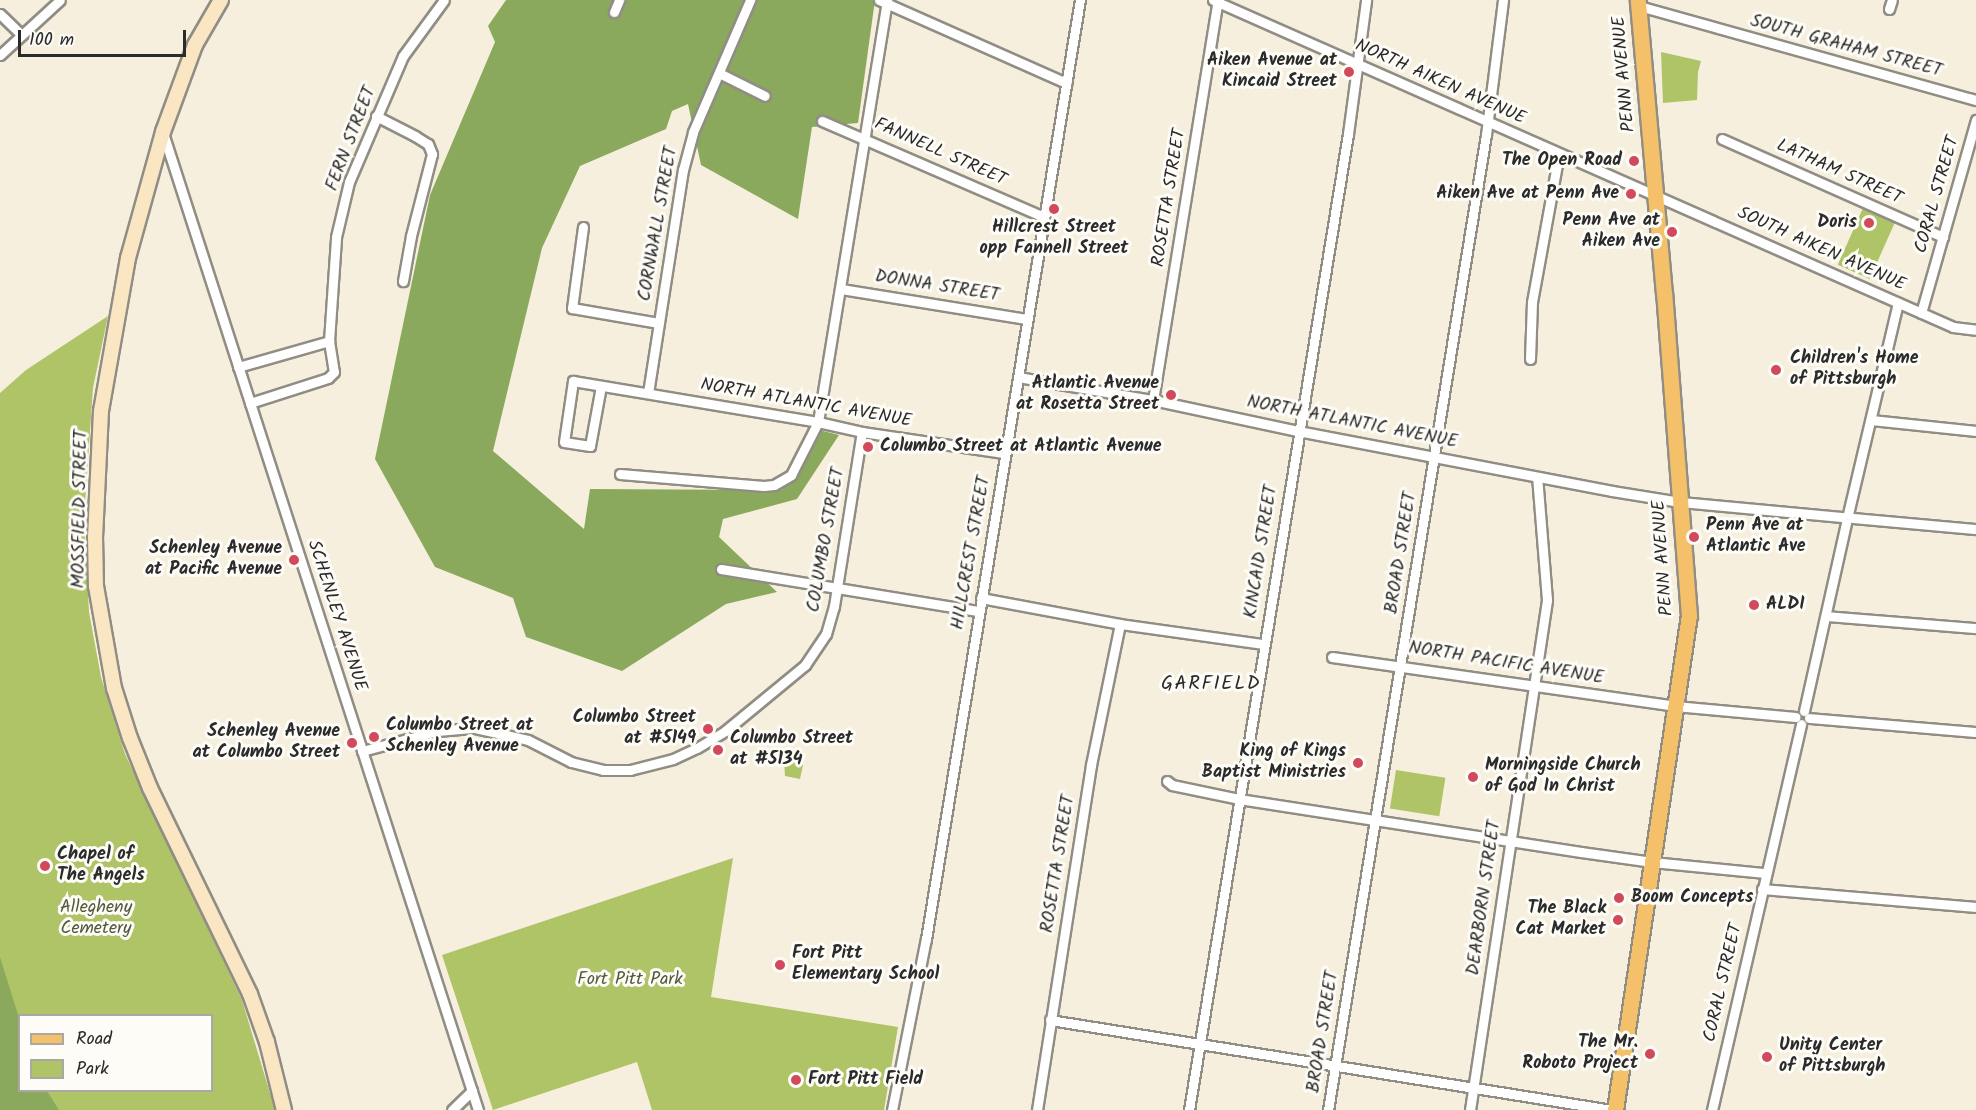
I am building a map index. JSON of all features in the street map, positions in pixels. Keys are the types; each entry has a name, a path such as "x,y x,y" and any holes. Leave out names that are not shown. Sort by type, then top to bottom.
{"main road":[{"name":"PENN AVENUE","path":"1613,1110 1689,616 1665,297 1638,3"}],"street":[{"path":"0,55 60,0"},
{"name":"MOSSFIELD STREET","path":"222,0 195,45 163,132 128,258 101,411 94,536 99,612 114,687 130,738 150,788 250,994 267,1042 284,1110"},
{"name":"FERN STREET","path":"250,403 328,378 334,372 329,341 330,302 336,237 349,182 404,56 444,0"},
{"path":"614,12 620,0"},
{"name":"CORNWALL STREET","path":"648,393 683,170 693,132 750,0"},
{"name":"HILLCREST STREET","path":"892,1110 927,939 978,611 1080,0"},
{"name":"KINCAID STREET","path":"1189,1110 1366,0"},
{"name":"BROAD STREET","path":"1328,1110 1488,122 1503,0"},
{"path":"620,474 774,485 791,475 818,422 841,289 884,1 1066,83"},
{"name":"NORTH AIKEN AVENUE","path":"1216,1 1654,194"},
{"name":"ROSETTA STREET","path":"1153,400 1216,1"},
{"name":"SOUTH GRAHAM STREET","path":"1638,3 1976,100"},
{"path":"0,14 21,34"},
{"path":"719,73 765,96"},
{"path":"376,117 428,144 432,154 411,236 403,281"},
{"name":"CORAL STREET","path":"1921,313 1973,140 1976,120"},
{"name":"FANNELL STREET","path":"822,121 1044,217"},
{"name":"SCHENLEY AVENUE","path":"163,132 362,751 391,833 478,1110"},
{"name":"LATHAM STREET","path":"1722,139 1942,237"},
{"path":"1530,359 1532,302 1559,154"},
{"name":"SOUTH AIKEN AVENUE","path":"1654,194 1953,327 1976,330"},
{"path":"583,227 572,308 659,323"},
{"name":"DONNA STREET","path":"841,289 1027,319"},
{"name":"CORAL STREET","path":"1712,1110 1898,303"},
{"path":"238,368 329,341"},
{"name":"NORTH ATLANTIC AVENUE","path":"1018,377 1153,400 1298,431 1680,502 1976,529"},
{"name":"NORTH ATLANTIC AVENUE","path":"601,386 590,446 564,442 573,381 818,422 862,432 1005,453"},
{"path":"1871,420 1976,431"},
{"name":"COLUMBO STREET","path":"362,751 437,731 475,728 528,740 571,762 603,770 630,770 673,759 725,731 805,665 826,634 837,587 862,432"},
{"name":"DEARBORN STREET","path":"1470,1110 1547,600 1537,477"},
{"path":"721,569 978,611"},
{"path":"981,598 1119,624 1263,644"},
{"path":"1826,616 1976,628"},
{"name":"ROSETTA STREET","path":"1037,1110 1091,765 1119,624"},
{"name":"NORTH PACIFIC AVENUE","path":"1332,657 1401,665 1675,706 1976,732"},
{"path":"1167,781 1172,785 1239,799 1511,842 1652,862 1765,873"},
{"path":"1762,889 1976,907"},
{"path":"1050,1020 1613,1110"},
{"path":"453,1110 472,1091"}],"green space":[{"path":"506,0 875,0 858,123 812,127 798,219 701,165 688,104 672,111 666,129 580,166 542,248 493,451 584,529 590,489 782,490 819,430 839,435 797,499 723,519 719,537 777,592 726,604 622,671 526,637 513,598 435,567 375,459 430,195 495,42 488,26"},
{"path":"1661,52 1701,61 1698,72 1697,100 1663,103"},
{"path":"1863,208 1895,222 1870,279 1838,265"},
{"name":"Allegheny Cemetery","path":"108,316 93,388 84,518 89,612 101,677 125,754 242,1000 275,1110 0,1110 0,393 26,370"},
{"path":"793,749 803,765 800,779 785,776 784,760"},
{"path":"1396,770 1445,778 1439,816 1390,809"},
{"name":"Fort Pitt Park","path":"733,858 711,997 898,1027 884,1110 652,1110 637,1062 493,1110 442,955"},
{"path":"0,957 18,1015 18,1092 48,1092 59,1110 0,1110"}],"place":[{"name":"Aiken Avenue at Kincaid Street","path":"1349,72"},
{"name":"The Open Road","path":"1634,161"},
{"name":"Aiken Ave at Penn Ave","path":"1631,194"},
{"name":"Hillcrest Street opp Fannell Street","path":"1054,209"},
{"name":"Doris","path":"1869,223"},
{"name":"Penn Ave at Aiken Ave","path":"1672,232"},
{"name":"Children's Home of Pittsburgh","path":"1776,370"},
{"name":"Atlantic Avenue at Rosetta Street","path":"1171,395"},
{"name":"Columbo Street at Atlantic Avenue","path":"868,447"},
{"name":"Penn Ave at Atlantic Ave","path":"1694,537"},
{"name":"Schenley Avenue at Pacific Avenue","path":"294,560"},
{"name":"ALDI","path":"1754,605"},
{"name":"Columbo Street at #5149","path":"708,729"},
{"name":"Columbo Street at Schenley Avenue","path":"374,737"},
{"name":"Schenley Avenue at Columbo Street","path":"352,743"},
{"name":"Columbo Street at #5134","path":"718,750"},
{"name":"King of Kings Baptist Ministries","path":"1358,763"},
{"name":"Morningside Church of God In Christ","path":"1473,777"},
{"name":"Chapel of The Angels","path":"45,866"},
{"name":"Boom Concepts","path":"1619,898"},
{"name":"The Black Cat Market","path":"1618,920"},
{"name":"Fort Pitt Elementary School","path":"780,965"},
{"name":"The Mr. Roboto Project","path":"1650,1054"},
{"name":"Unity Center of Pittsburgh","path":"1767,1057"},
{"name":"Fort Pitt Field","path":"796,1080"}],"district":[{"name":"GARFIELD","path":"1211,684"}]}
